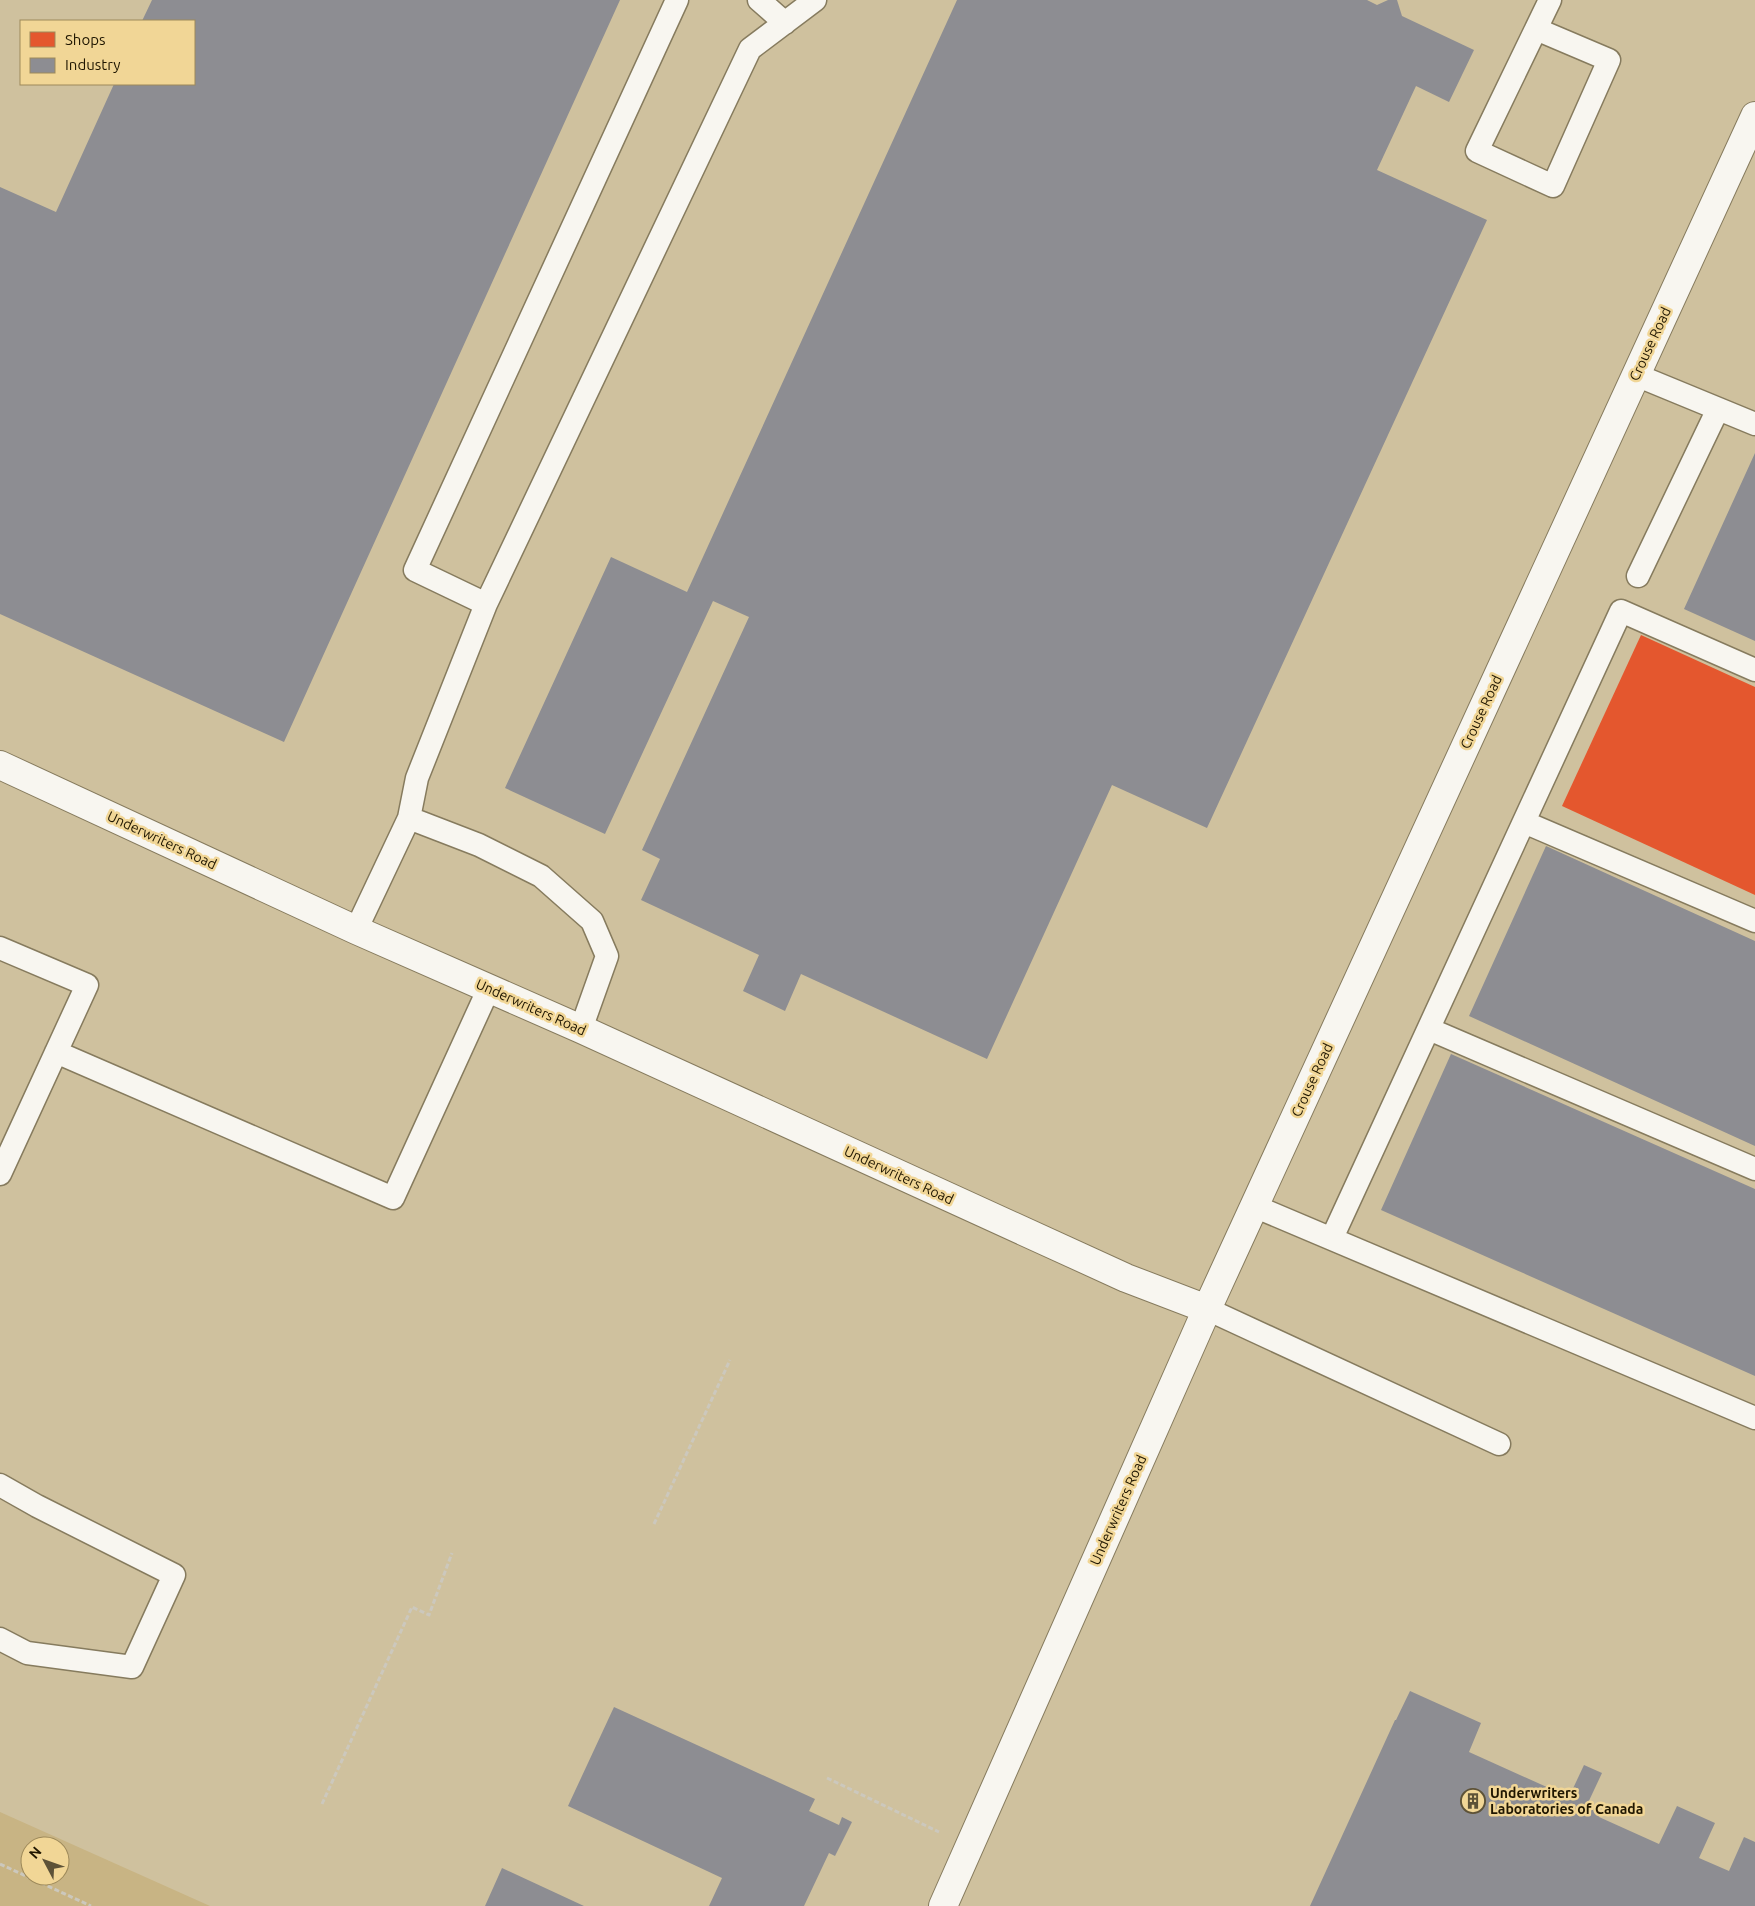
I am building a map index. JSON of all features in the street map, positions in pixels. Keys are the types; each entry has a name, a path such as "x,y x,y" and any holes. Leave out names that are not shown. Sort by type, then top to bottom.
{"street":[{"name":"Crouse Road","path":"1206,1309 1755,116"},
{"name":"Underwriters Road","path":"0,765 356,930 581,1029 1126,1278 1206,1309 943,1906"}],"lane":[{"path":"486,604 415,570 677,0"},
{"path":"759,0 785,23"},
{"path":"356,930 408,818 417,778 486,604 750,49 815,0"},
{"path":"1536,30 1610,60 1552,186 1477,151 1550,0"},
{"path":"1636,375 1755,424"},
{"path":"1638,576 1718,409"},
{"path":"1332,1238 1621,611 1755,670"},
{"path":"408,818 478,845 541,876 592,922 607,956 581,1029"},
{"path":"1524,822 1755,922"},
{"path":"0,948 87,985 0,1174"},
{"path":"56,1052 393,1198 489,988"},
{"path":"1428,1029 1755,1169"},
{"path":"1254,1206 1755,1418"},
{"path":"1206,1309 1499,1444"},
{"path":"0,1484 37,1506 174,1575 132,1667 27,1653 0,1639"}],"path":[{"path":"654,1524 730,1360"},
{"path":"322,1804 412,1607 429,1615 452,1553"},
{"path":"827,1778 969,1846"},
{"path":"0,1864 91,1906"}],"shaded area":[{"path":"0,1812 54,1836 20,1836 20,1886 70,1886 70,1843 210,1906 0,1906"}],"building: Shops":[{"path":"1641,635 1755,687 1755,895 1562,806"}],"building: Industry":[{"path":"152,0 620,0 284,742 0,614 0,187 56,212 114,85 195,85 195,20 142,20"},
{"path":"957,0 1367,0 1377,5 1388,0 1397,0 1402,16 1474,50 1449,102 1416,86 1377,170 1487,220 1207,828 1112,785 987,1059 801,974 785,1011 743,991 759,955 641,900 660,859 642,850 749,617 713,601 605,834 505,788 611,557 687,592"},
{"path":"1755,453 1755,641 1684,609"},
{"path":"1546,846 1755,941 1755,1146 1469,1016"},
{"path":"1451,1054 1755,1189 1755,1376 1381,1210"},
{"name":"Underwriters Laboratories of Canada","path":"1410,1691 1481,1723 1469,1752 1569,1797 1584,1765 1602,1773 1587,1805 1601,1811 1599,1817 1659,1844 1677,1806 1715,1823 1699,1858 1729,1871 1744,1837 1755,1842 1755,1906 1310,1906"},
{"path":"614,1707 815,1799 809,1811 839,1825 842,1817 852,1822 835,1856 829,1853 804,1906 709,1906 722,1878 568,1806"},
{"path":"502,1868 584,1906 485,1906"}],"place":[{"name":"Underwriters Laboratories of Canada","path":"1473,1801"}]}
